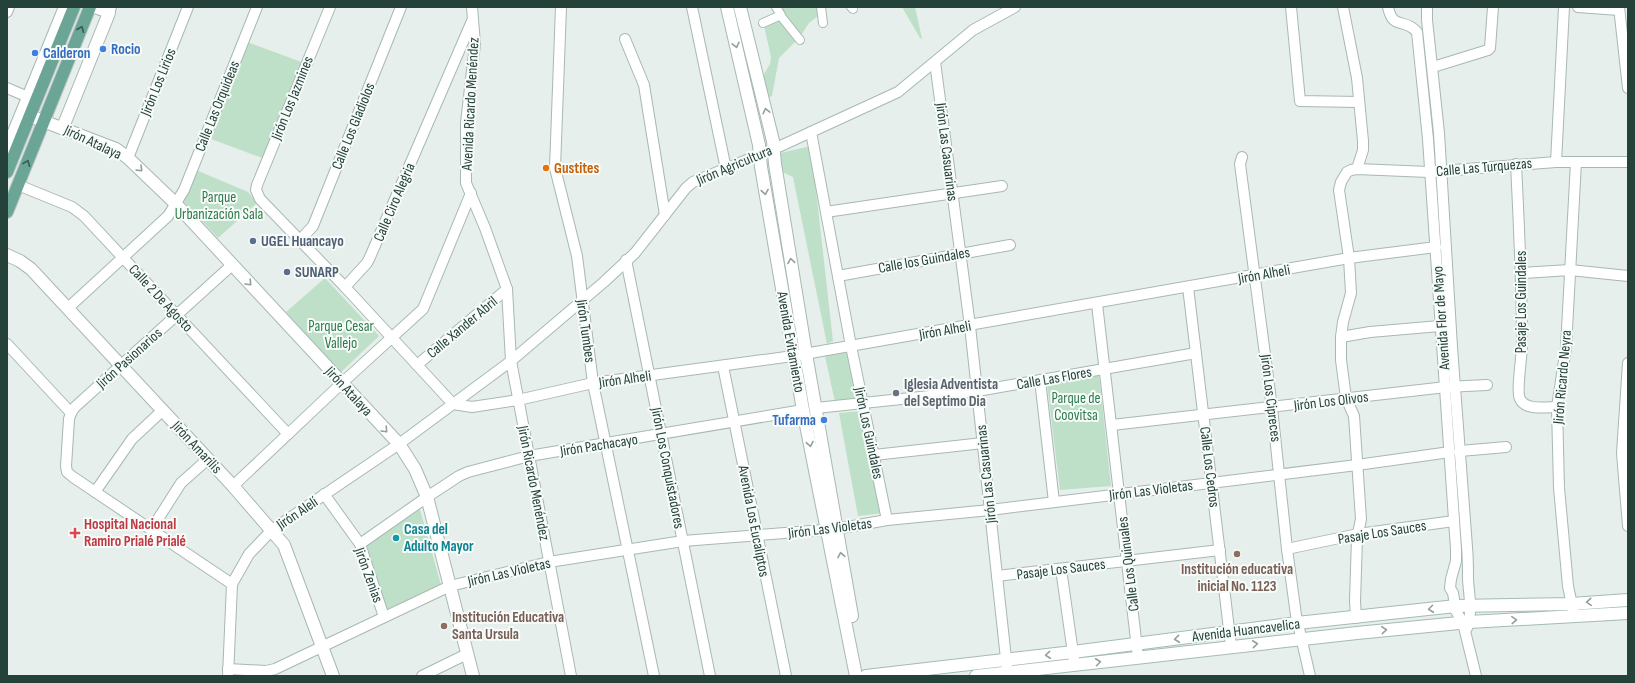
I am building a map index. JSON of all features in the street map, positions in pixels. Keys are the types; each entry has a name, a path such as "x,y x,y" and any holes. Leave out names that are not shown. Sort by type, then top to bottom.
{"main road":[{"path":"7,172 9,156 30,116 33,99 74,7"},
{"path":"7,212 91,7"}],"street":[{"path":"7,12 9,7"},
{"path":"9,156 33,99 65,7"},
{"path":"63,127 110,10 91,7"},
{"name":"Jirón Los Lirios","path":"128,158 188,7"},
{"name":"Calle Las Orquideas","path":"68,308 168,216 184,190 257,7"},
{"name":"Jirón Los Jazmines","path":"300,240 260,199 256,190 330,7"},
{"name":"Calle Los Gladiolos","path":"300,240 313,226 401,7"},
{"name":"Avenida Ricardo Menéndez","path":"472,7 475,44 466,123 466,183 485,228 507,289 511,361"},
{"name":"Jirón Tumbes","path":"561,7 555,168 577,256 581,300 593,383 654,676"},
{"path":"692,7 726,169"},
{"name":"Avenida Evitamiento","path":"728,7 759,154 803,410 865,676"},
{"name":"Avenida Evitamiento","path":"740,7 773,141 806,354 816,408 831,529 856,676"},
{"path":"776,7 781,15 780,16 800,40"},
{"path":"821,7 823,23"},
{"name":"Jirón Agricultura","path":"453,404 511,361 604,282 635,253 686,188 693,182 774,149 898,92 973,30 1015,7"},
{"path":"1291,7 1300,101 1359,102"},
{"path":"1343,7 1357,78 1364,141 1363,150 1357,169"},
{"name":"Avenida Flor de Mayo","path":"1388,7 1390,18 1395,22 1406,24 1414,28 1417,32 1428,139 1440,326 1451,388"},
{"name":"Avenida Flor de Mayo","path":"1428,7 1427,20 1433,67 1441,171 1455,451 1468,580 1472,605 1466,626"},
{"path":"1433,67 1488,50 1490,48 1493,7"},
{"path":"1556,162 1564,7"},
{"path":"1578,7 1619,8 1628,88"},
{"path":"763,24 780,16"},
{"name":"Calle Ciro Alegria","path":"345,287 367,263 370,257 473,19"},
{"path":"625,39 644,85 665,215"},
{"name":"Jirón Las Casuarinas","path":"935,62 970,326 1007,672"},
{"path":"7,88 33,99"},
{"name":"Jirón Atalaya","path":"30,116 63,127 116,149 128,158 175,203 399,444 415,469 427,497 473,676"},
{"name":"Jirón Los Guindales","path":"811,132 851,346 887,520"},
{"name":"Jirón Los Cipreces","path":"1242,157 1240,164 1272,408 1287,550 1297,623 1302,638 1310,676"},
{"name":"Calle Las Turquezas","path":"1349,258 1340,190 1343,176 1351,170 1429,172 1516,164 1556,162 1628,162"},
{"name":"Jirón Ricardo Neyra","path":"1574,617 1571,604 1560,488 1557,407 1566,348 1576,162"},
{"name":"Pasaje Los Guindales","path":"1516,164 1522,273 1522,350 1518,395 1522,402 1527,405 1535,407 1557,407"},
{"name":"Calle 2 De Agosto","path":"18,185 72,207 84,216 288,434"},
{"path":"826,212 1002,186"},
{"path":"233,486 423,308 471,194"},
{"path":"300,240 453,404"},
{"name":"Calle los Guindales","path":"838,276 1010,244"},
{"name":"Jirón Alheli","path":"453,404 472,407 518,400 593,383 806,354 1188,288 1349,258 1436,247"},
{"name":"Jirón Amarilis","path":"7,255 20,261 31,269 233,486 284,545 333,676"},
{"path":"1349,258 1351,293 1343,322 1341,337 1341,360 1346,398 1354,416 1361,519 1358,534 1355,601 1356,618"},
{"name":"Jirón Los Conquistadores","path":"626,260 710,676"},
{"name":"Jirón Pasionarios","path":"71,413 75,407 232,264"},
{"path":"1522,273 1570,270 1628,276"},
{"name":"Calle Los Cedros","path":"1188,288 1231,646"},
{"name":"Calle Xander Abril","path":"417,365 507,289"},
{"name":"Calle Los Quinuales","path":"1097,304 1138,657"},
{"path":"1341,337 1370,332 1440,326"},
{"path":"7,344 71,413 66,466 68,472 73,478 232,584"},
{"name":"Calle Las Flores","path":"816,408 977,391 1196,353"},
{"name":"Jirón Ricardo Menéndez","path":"511,361 571,676"},
{"path":"1628,363 1625,453 1628,526"},
{"name":"Avenida Los Eucaliptos","path":"723,366 786,676"},
{"path":"1040,380 1054,502"},
{"name":"Jirón Los Olivos","path":"1112,426 1346,398 1487,385"},
{"name":"Jirón Alelí","path":"228,672 232,584 249,554 272,530 399,444 453,404"},
{"path":"95,492 132,439 163,410"},
{"name":"Jirón Pachacayo","path":"360,544 427,497 459,476 468,472 529,456 803,410"},
{"path":"874,455 983,443"},
{"name":"Jirón Las Violetas","path":"228,672 275,669 450,586 549,562 683,541 831,529 887,520 990,510 1357,466 1455,451 1506,447"},
{"name":"Avenida Flor de Mayo","path":"1455,451 1454,521 1456,561 1450,588 1456,606 1456,611 1466,626 1476,676"},
{"path":"151,530 181,483 208,459"},
{"name":"Jirón Zenias","path":"324,494 360,544 384,617"},
{"name":"Pasaje Los Sauces","path":"1287,550 1358,534 1454,521"},
{"name":"Pasaje Los Sauces","path":"997,576 1220,550"},
{"path":"1061,569 1074,665"},
{"name":"Avenida Huancavelica","path":"865,676 1230,633 1297,623 1356,618 1456,606 1571,604 1628,600"},
{"name":"Avenida Huancavelica","path":"976,676 1302,638 1628,613"},
{"path":"422,676 467,654"}],"green space":[{"path":"780,7 818,7 819,15 809,23 799,38"},
{"path":"902,7 915,7 922,39 920,38"},
{"path":"780,19 797,40 779,58 772,96 767,98 763,79 764,74 770,64 771,57 764,26"},
{"path":"247,42 304,63 265,159 211,139"},
{"path":"811,146 833,341 827,344 793,177 780,171 776,154"},
{"name":"Parque Urbanización Sala","path":"196,170 248,192 257,203 218,238 184,202"},
{"name":"Parque Cesar Vallejo","path":"325,278 379,336 340,373 286,312"},
{"path":"848,351 856,398 835,402 825,356"},
{"name":"Parque de Coovitsa","path":"1099,375 1111,486 1060,490 1047,384"},
{"path":"862,411 883,513 858,516 839,413"},
{"path":"419,506 441,585 385,610 365,546"}],"place":[{"name":"Rocio","path":"103,49"},
{"name":"Calderon","path":"35,53"},
{"name":"Gustites","path":"546,168"},
{"name":"UGEL Huancayo","path":"253,241"},
{"name":"SUNARP","path":"287,272"},
{"name":"Iglesia Adventista del Septimo Dia","path":"896,393"},
{"name":"Tufarma","path":"824,420"},
{"name":"Hospital Nacional Ramiro Prialé Prialé","path":"75,533"},
{"name":"Casa del Adulto Mayor","path":"396,538"},
{"name":"Institución educativa inicial No. 1123","path":"1237,554"},
{"name":"Institución Educativa Santa Ursula","path":"444,626"}]}
